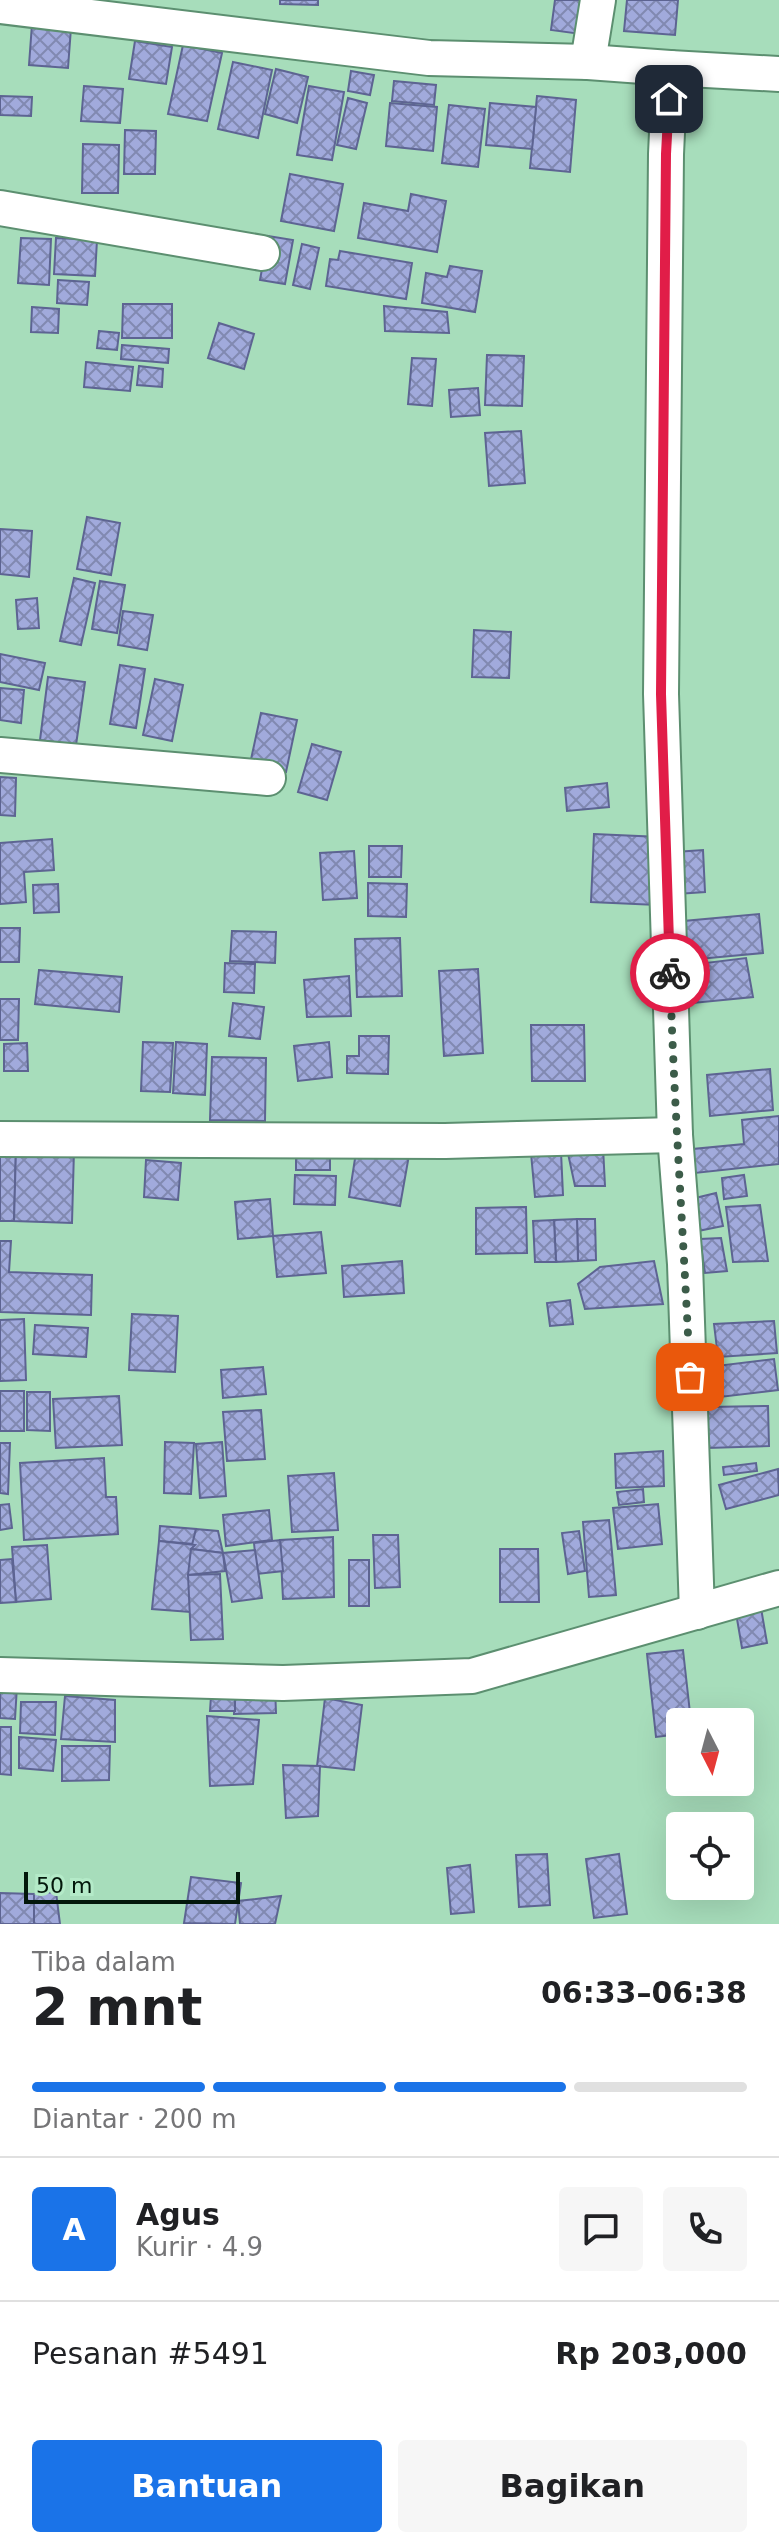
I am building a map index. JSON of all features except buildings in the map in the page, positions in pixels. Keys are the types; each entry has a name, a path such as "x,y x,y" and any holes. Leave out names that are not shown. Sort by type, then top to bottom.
{"street":[{"path":"588,62 598,0"},
{"path":"0,6 429,58 588,62 779,74"},
{"path":"670,68 666,154 661,694 675,1135 685,1264 697,1612"},
{"path":"0,208 262,253"},
{"path":"0,755 268,778"},
{"path":"0,1139 445,1141 675,1135"},
{"path":"0,1675 283,1683 472,1676 779,1588"}],"way so far":[{"path":"670,973 675,1135 690,1377"}],"route":[{"path":"669,99 661,694 670,973"}]}
